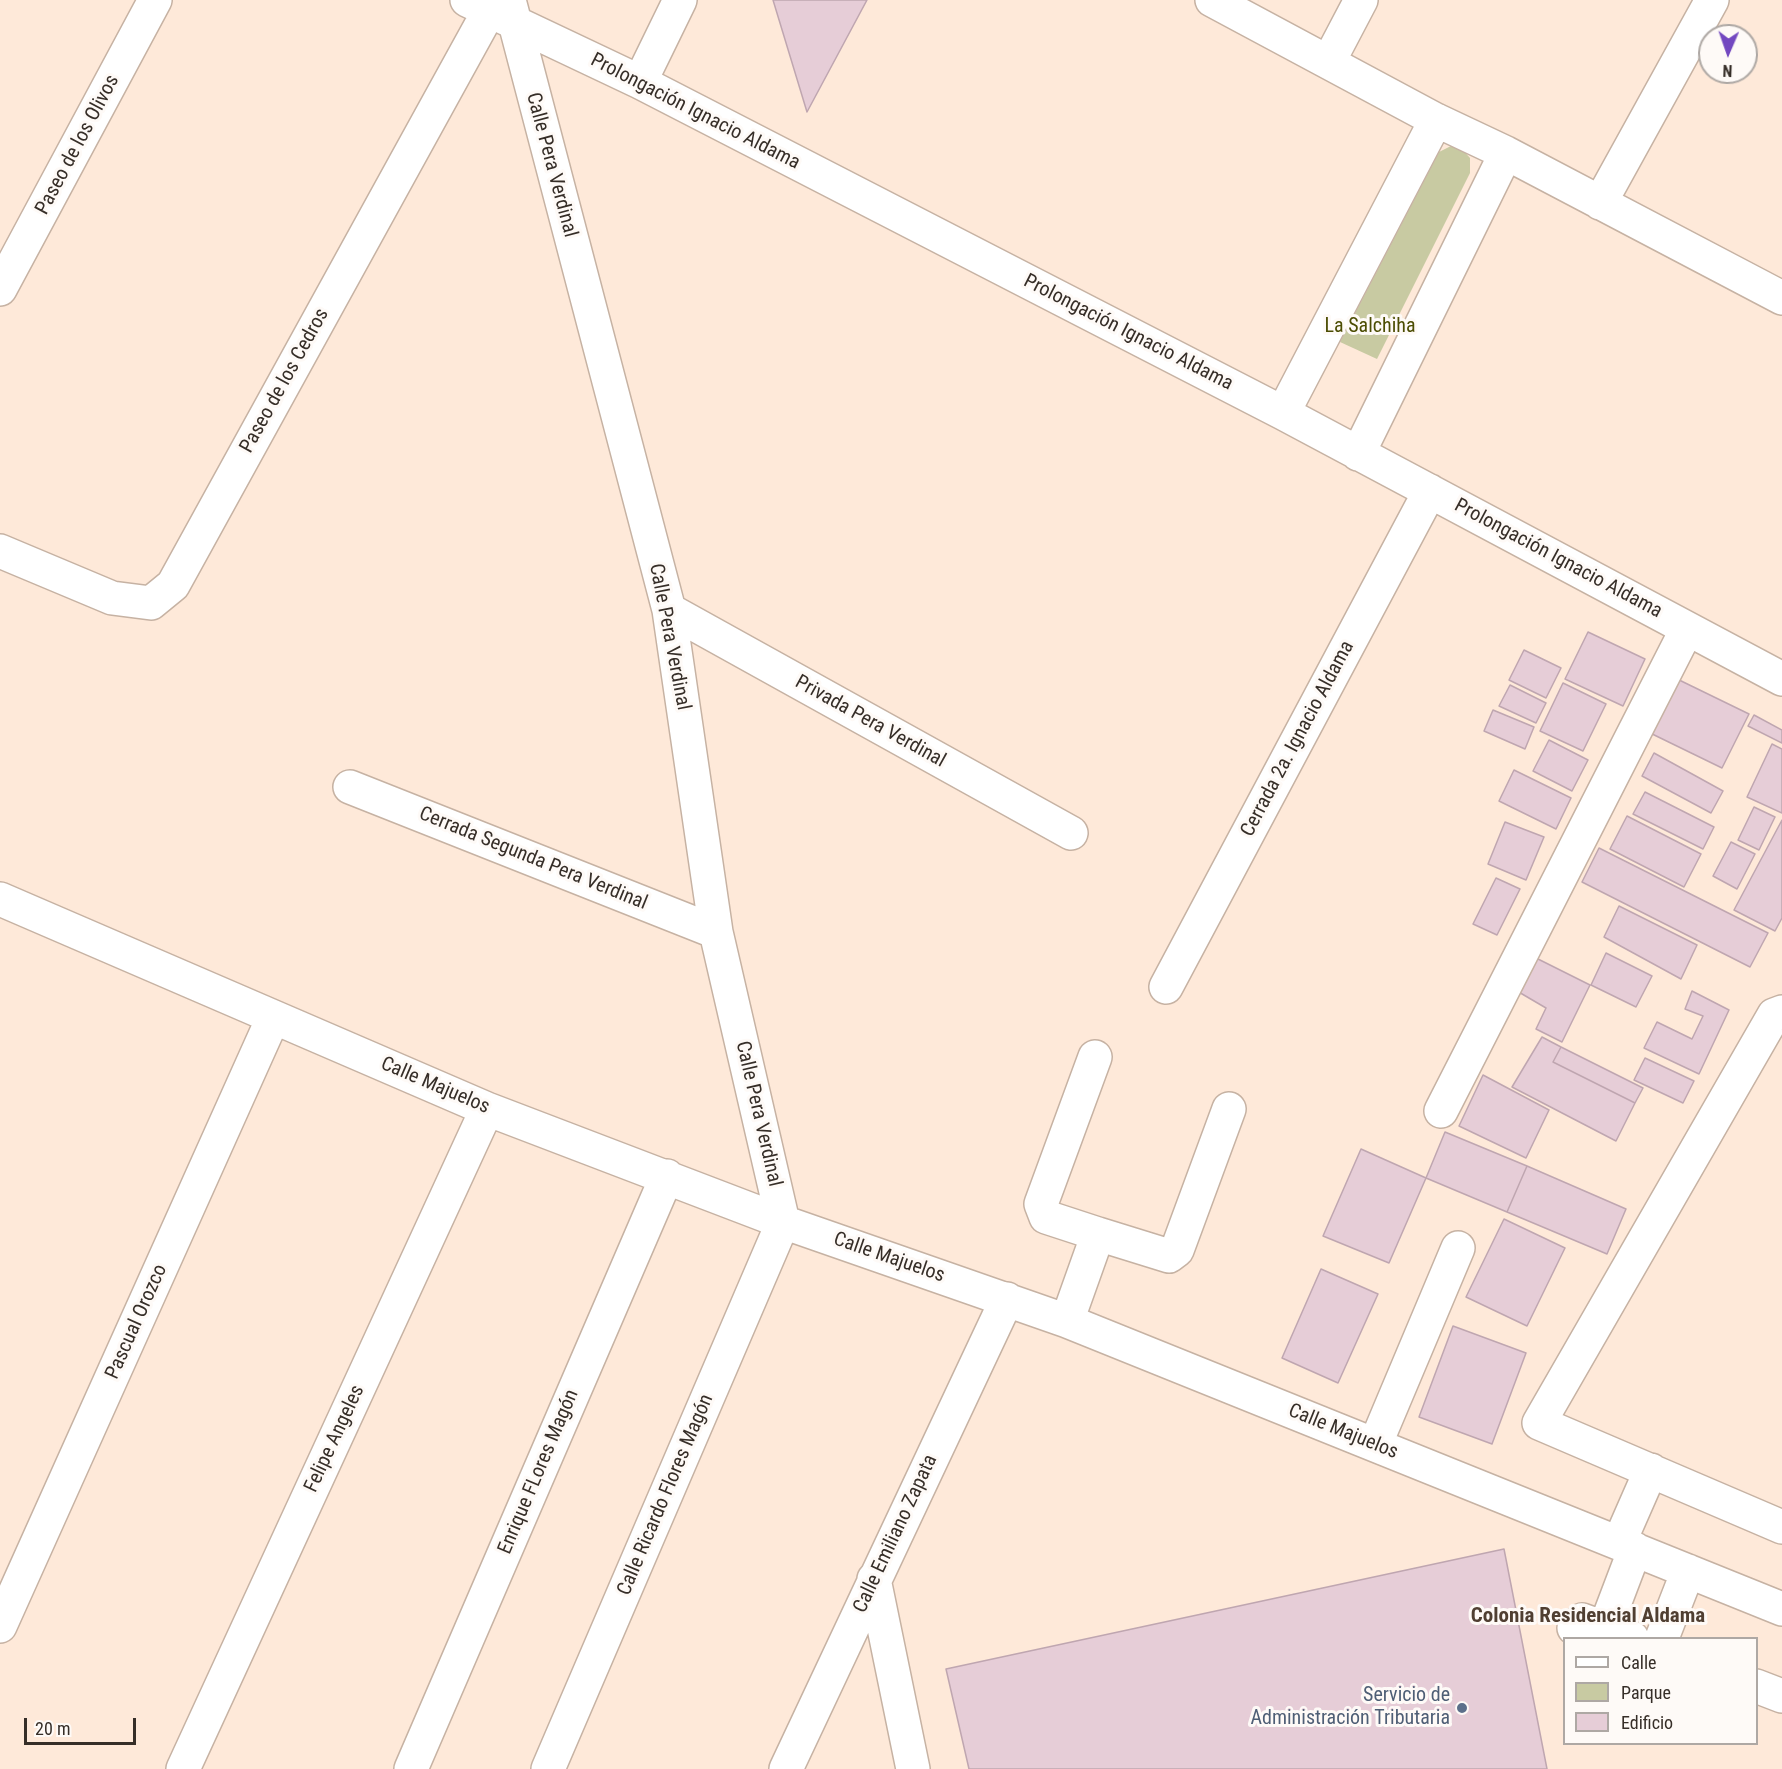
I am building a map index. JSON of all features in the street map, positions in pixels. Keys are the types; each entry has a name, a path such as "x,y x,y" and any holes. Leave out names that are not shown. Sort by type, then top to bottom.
{"street":[{"name":"Paseo de los Olivos","path":"0,290 155,0"},
{"path":"640,82 680,0"},
{"path":"1212,0 1436,120 1506,153 1782,298"},
{"path":"1329,61 1361,0"},
{"path":"1600,203 1712,0"},
{"name":"Prolongación Ignacio Aldama","path":"495,9 1282,413 1782,679"},
{"name":"Paseo de los Cedros","path":"0,551 112,598 152,603 173,585 495,9"},
{"name":"Calle Pera Verdinal","path":"495,9 669,610 716,932 783,1222"},
{"path":"1282,413 1436,120"},
{"path":"1358,454 1506,153"},
{"name":"Cerrada 2a. Ignacio Aldama","path":"1166,987 1430,491"},
{"name":"Privada Pera Verdinal","path":"669,610 1071,833"},
{"path":"1441,1111 1687,629"},
{"name":"Cerrada Segunda Pera Verdinal","path":"350,787 716,932"},
{"name":"Calle Majuelos","path":"0,899 487,1109 783,1222 1067,1322 1782,1609"},
{"path":"1782,1012 1774,1015 1539,1424 1782,1527"},
{"name":"Pascual Orozco","path":"0,1626 273,1018"},
{"path":"1095,1057 1041,1204 1046,1217 1169,1256 1178,1250 1229,1109"},
{"name":"Felipe Angeles","path":"183,1769 487,1109"},
{"name":"Enrique FLores Magón","path":"411,1769 667,1176"},
{"name":"Calle Ricardo Flores Magón","path":"548,1769 783,1222"},
{"path":"1067,1322 1098,1234"},
{"path":"1375,1445 1458,1248"},
{"name":"Calle Emiliano Zapata","path":"786,1769 1007,1299"},
{"path":"1604,1632 1627,1546 1651,1470"},
{"path":"1662,1637 1688,1571"},
{"path":"874,1579 913,1769"},
{"path":"1758,1687 1782,1696"}],"green space":[{"name":"La Salchiha","path":"1451,146 1462,149 1470,158 1470,173 1377,359 1340,342 1439,152"}],"building":[{"path":"773,0 867,0 807,112"},
{"path":"1588,632 1645,659 1623,706 1565,679"},
{"path":"1524,650 1561,668 1546,698 1509,680"},
{"path":"1673,677 1749,714 1722,768 1646,731"},
{"path":"1563,683 1606,704 1583,751 1540,731"},
{"path":"1510,685 1546,703 1536,723 1499,706"},
{"path":"1493,710 1534,727 1525,749 1484,731"},
{"path":"1754,715 1782,730 1782,743 1748,726"},
{"path":"1549,740 1588,760 1572,791 1533,771"},
{"path":"1772,744 1782,749 1782,813 1747,797"},
{"path":"1654,753 1723,791 1711,813 1642,776"},
{"path":"1514,770 1571,798 1556,829 1499,801"},
{"path":"1645,792 1714,827 1703,849 1633,814"},
{"path":"1754,807 1775,817 1759,850 1738,840"},
{"path":"1627,816 1701,854 1684,887 1610,849"},
{"path":"1782,820 1782,918 1775,931 1734,910"},
{"path":"1505,822 1544,837 1526,880 1488,864"},
{"path":"1731,842 1755,854 1737,889 1713,876"},
{"path":"1599,848 1768,933 1750,967 1582,882"},
{"path":"1496,878 1520,889 1497,935 1473,924"},
{"path":"1619,906 1697,945 1681,979 1604,937"},
{"path":"1606,953 1652,976 1636,1007 1591,985"},
{"path":"1532,956 1590,985 1562,1042 1536,1029 1546,1008 1517,991"},
{"path":"1692,991 1729,1010 1699,1074 1644,1048 1657,1022 1692,1039 1703,1016 1685,1009"},
{"path":"1542,1037 1561,1047 1553,1062 1635,1103 1616,1141 1512,1087"},
{"path":"1561,1047 1643,1088 1635,1103 1553,1062"},
{"path":"1645,1058 1694,1081 1683,1103 1634,1080"},
{"path":"1483,1075 1549,1110 1526,1158 1459,1126"},
{"path":"1445,1132 1527,1166 1507,1212 1426,1178"},
{"path":"1361,1149 1426,1178 1389,1263 1323,1236"},
{"path":"1527,1166 1626,1209 1607,1254 1507,1212"},
{"path":"1504,1219 1565,1248 1527,1326 1466,1297"},
{"path":"1321,1269 1378,1294 1338,1383 1282,1358"},
{"path":"1453,1326 1526,1353 1492,1444 1419,1417"},
{"path":"1504,1549 1547,1769 969,1769 946,1669"}],"place":[{"name":"Servicio de Administración Tributaria","path":"1462,1708"}],"district":[{"name":"Colonia Residencial Aldama","path":"1588,1617"}]}
